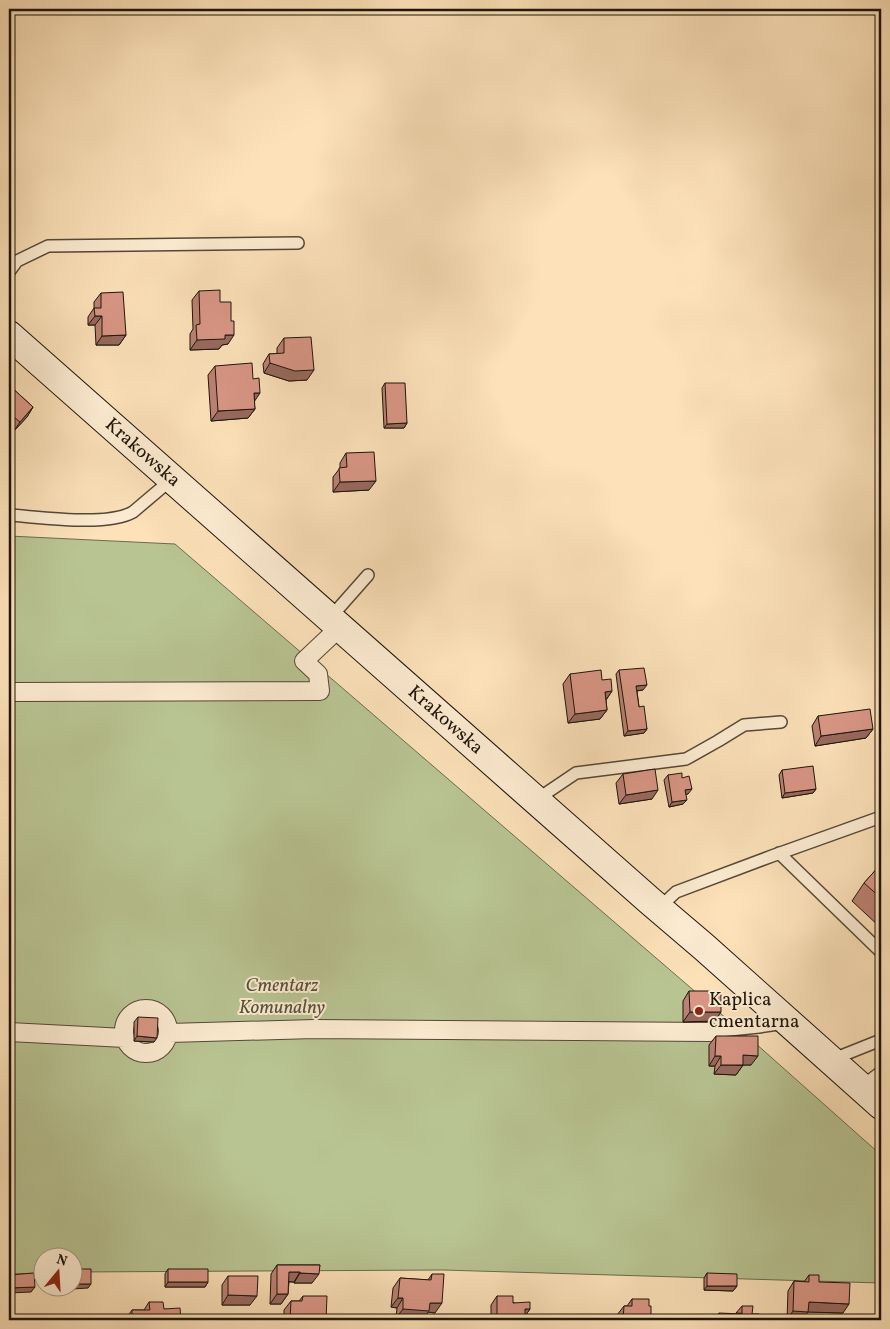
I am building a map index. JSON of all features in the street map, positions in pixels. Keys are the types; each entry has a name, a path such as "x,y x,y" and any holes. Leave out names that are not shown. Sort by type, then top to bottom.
{"main road":[{"name":"Krakowska","path":"9,335 832,1060 871,1080 881,1105"}],"street":[{"path":"9,692 320,691 318,674 304,662 335,623"},
{"path":"144,1008 154,1010 162,1015 167,1023 169,1033 166,1042 159,1049 149,1053 140,1052 131,1047 124,1029 128,1019 134,1012 144,1008"},
{"path":"169,1033 314,1029 710,1032"},
{"path":"9,1032 126,1038"}],"lane":[{"path":"9,272 17,261 48,246 298,243"},
{"path":"9,515 70,520 104,519 127,515 172,479"},
{"path":"335,623 368,575"},
{"path":"536,800 576,773 686,758 744,725 781,722"},
{"path":"659,908 676,892 881,818"},
{"path":"779,854 881,952"},
{"path":"710,1032 790,1023"},
{"path":"832,1060 881,1040"}],"green space":[{"name":"Cmentarz Komunalny","path":"9,536 175,544 763,1050 881,1155 881,1283 443,1270 82,1272 82,1246 32,1246 32,1273 9,1274"}],"building":[{"path":"220,290 220,302 231,302 231,321 234,321 234,335 225,335 225,339 197,340 196,325 200,324 199,291"},
{"path":"123,292 126,335 102,336 102,316 95,316 94,308 101,308 101,293"},
{"path":"311,337 314,370 295,371 270,363 269,354 284,353 284,338"},
{"path":"252,363 253,379 259,378 260,393 254,393 255,409 218,411 215,366"},
{"path":"385,383 405,383 407,423 387,424"},
{"path":"9,385 33,407 20,422 9,413"},
{"path":"374,452 376,481 340,482 339,468 347,467 346,453"},
{"path":"644,668 647,685 636,686 639,707 644,706 647,729 628,731 619,670"},
{"path":"601,670 602,680 611,679 612,691 605,692 607,710 575,714 570,674"},
{"path":"870,709 873,729 821,736 818,716"},
{"path":"813,766 816,789 785,793 782,770"},
{"path":"655,769 658,790 626,795 623,774"},
{"path":"682,773 682,778 689,776 692,789 685,790 687,800 672,802 668,775"},
{"path":"881,864 881,898 864,883"},
{"path":"689,991 721,991 721,1012 690,1012"},
{"path":"138,1017 158,1018 157,1038 137,1036"},
{"path":"716,1036 758,1036 758,1056 743,1055 743,1065 721,1065 721,1056 715,1056"},
{"path":"277,1265 320,1265 319,1274 289,1272 288,1294 277,1294"},
{"path":"82,1269 91,1269 91,1284 82,1284"},
{"path":"168,1269 208,1269 208,1282 168,1282"},
{"path":"32,1273 32,1287 9,1288 9,1275"},
{"path":"707,1273 737,1274 737,1286 707,1286"},
{"path":"432,1274 444,1274 442,1303 430,1303 429,1311 403,1309 403,1298 398,1298 400,1278 431,1280"},
{"path":"809,1275 819,1275 819,1282 850,1283 849,1304 809,1302 808,1312 793,1311 794,1281 809,1282"},
{"path":"228,1276 258,1276 257,1296 228,1295"},
{"path":"303,1296 327,1296 326,1320 290,1320 291,1301 302,1301"},
{"path":"497,1296 513,1296 513,1303 530,1302 530,1309 525,1309 525,1320 497,1320"},
{"path":"632,1299 649,1299 651,1320 623,1320 624,1306 632,1306"},
{"path":"149,1302 163,1302 164,1309 180,1308 181,1320 132,1320 132,1310 150,1310"},
{"path":"742,1306 753,1306 752,1314 759,1314 759,1320 719,1320 719,1313 742,1314"}],"place":[{"name":"Kaplica cmentarna","path":"699,1011"}]}
